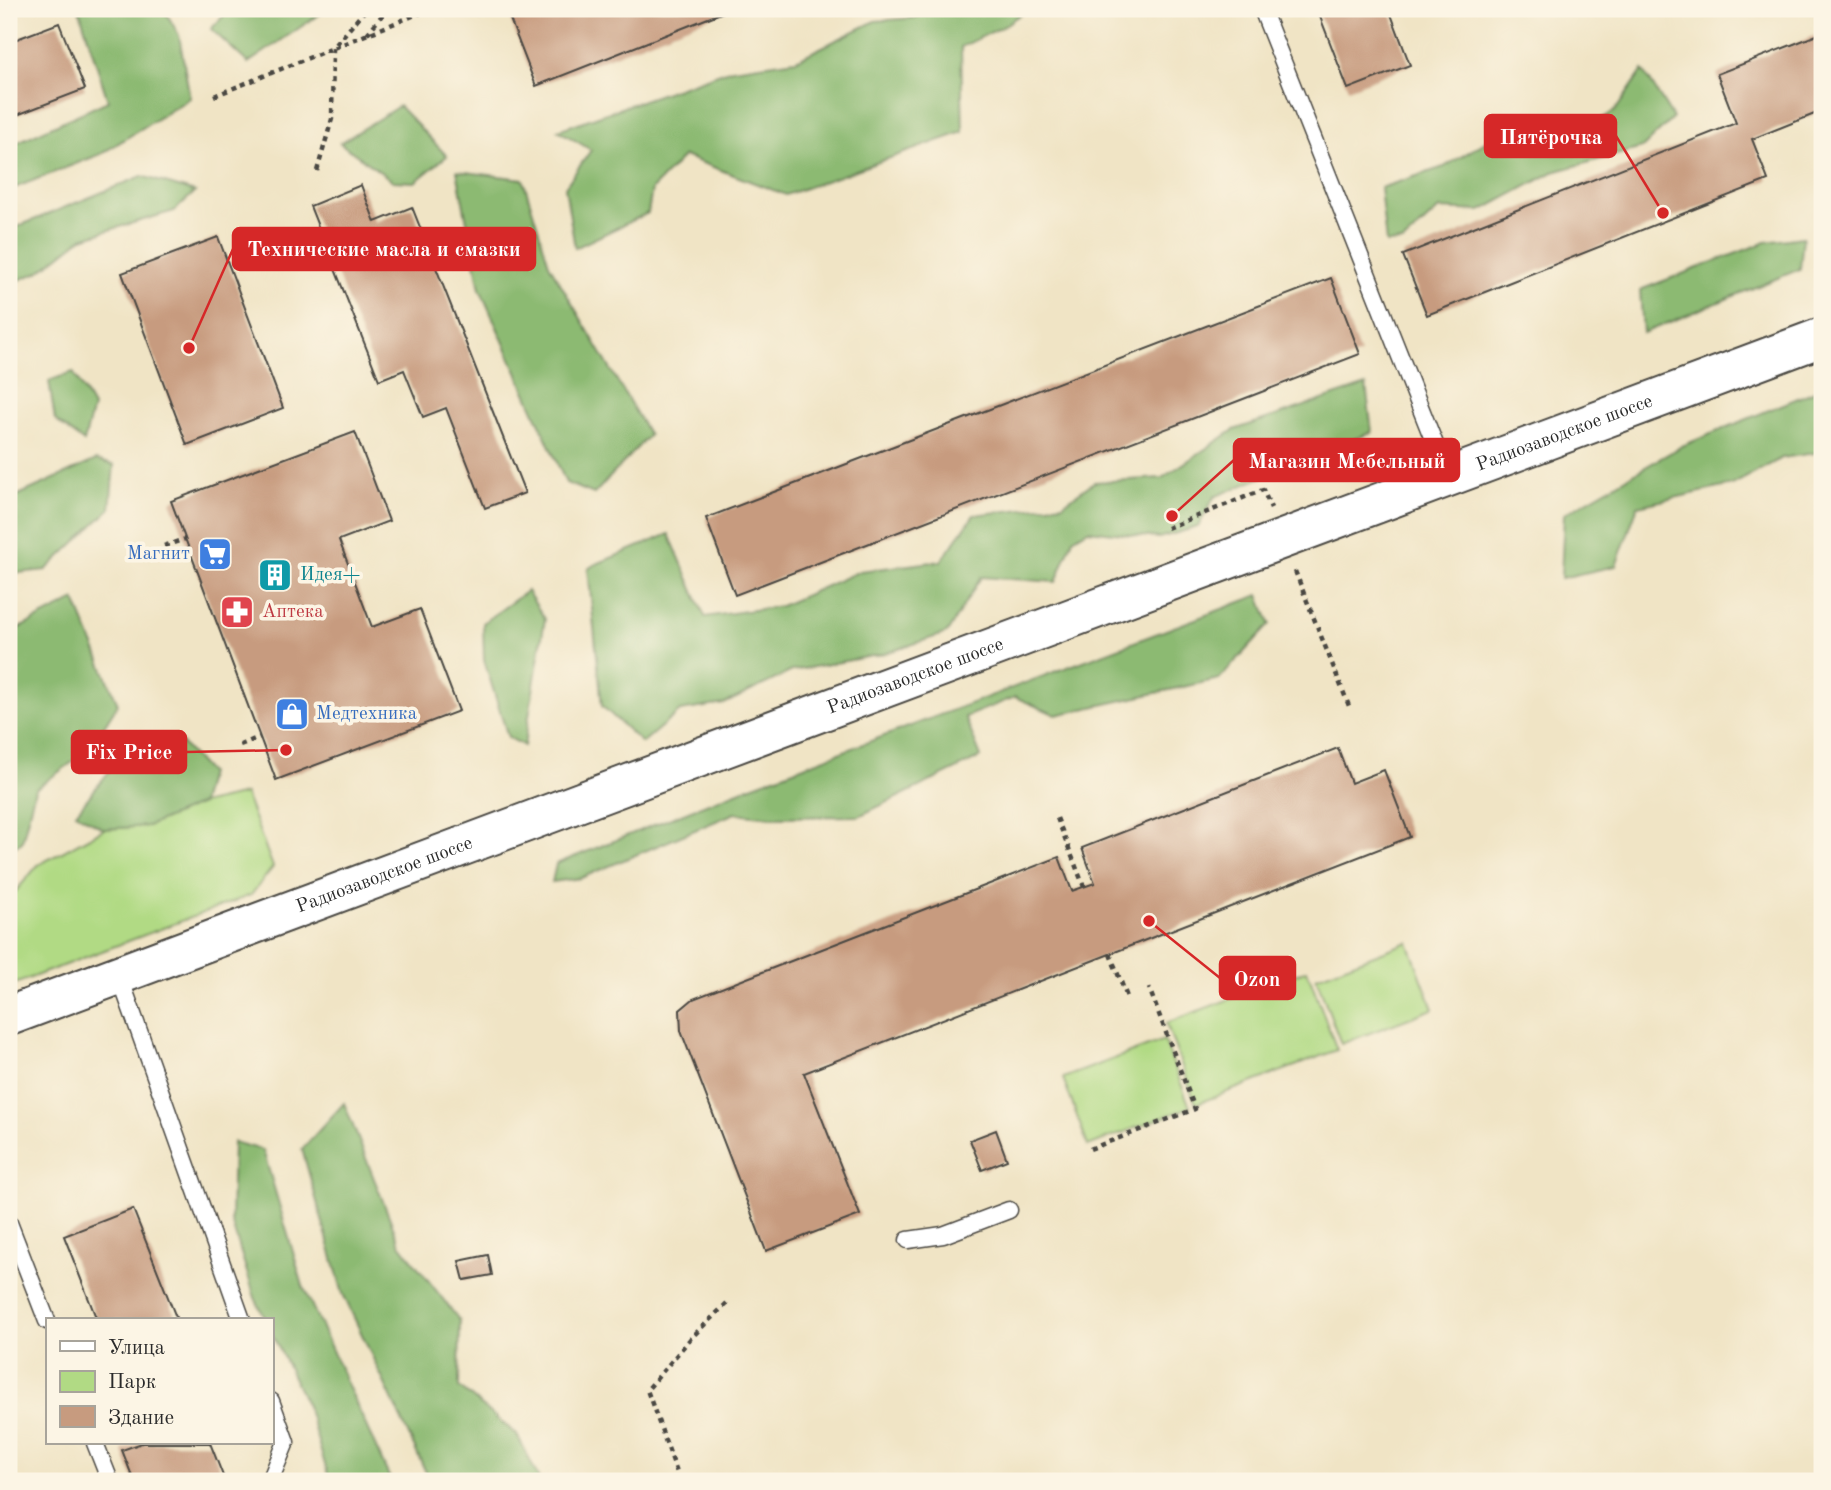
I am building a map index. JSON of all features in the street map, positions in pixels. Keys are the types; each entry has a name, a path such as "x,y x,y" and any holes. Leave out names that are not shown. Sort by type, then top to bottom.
{"street":[{"name":"Радиозаводское шоссе","path":"9,1016 1822,338"}],"lane":[{"path":"1262,9 1448,477"},
{"path":"119,975 241,1318"},
{"path":"908,1240 943,1235 1009,1210"},
{"path":"9,1223 46,1318"},
{"path":"270,1481 286,1442 273,1406"},
{"path":"95,1444 110,1481"}],"path":[{"path":"317,171 332,119 333,48 366,9"},
{"path":"366,34 387,9"},
{"path":"214,96 429,9"},
{"path":"1167,528 1263,490 1271,509"},
{"path":"164,546 185,539"},
{"path":"1295,570 1349,706"},
{"path":"240,745 260,737"},
{"path":"1057,818 1084,887"},
{"path":"1110,954 1127,997"},
{"path":"1090,1149 1195,1109 1149,988"},
{"path":"680,1481 647,1390 691,1338 728,1302"}],"green space":[{"path":"79,9 164,9 179,35 190,98 101,154 9,190 9,146 108,101"},
{"path":"230,9 327,9 248,63 211,29"},
{"path":"939,9 1028,9 1002,27 961,47 963,132 786,195 684,156 652,189 648,213 575,248 565,187 591,150 558,130 732,69 796,60 875,21 914,18"},
{"path":"1643,70 1673,118 1642,148 1553,172 1481,211 1439,209 1403,242 1386,243 1380,188 1444,167 1500,133 1558,144 1615,111"},
{"path":"399,106 447,156 415,182 393,181 340,143"},
{"path":"457,171 523,179 549,264 649,435 594,494 566,483 480,289"},
{"path":"142,176 195,192 174,211 82,238 39,272 9,284 9,230"},
{"path":"1803,237 1800,269 1643,333 1640,290 1766,242"},
{"path":"73,372 93,407 84,442 55,420 49,381"},
{"path":"1366,385 1372,432 1214,497 1198,527 1159,538 1088,530 1073,539 1056,582 981,577 947,633 883,654 792,671 724,704 680,711 642,743 602,706 588,569 594,565 669,534 705,617 781,606 860,571 941,561 974,515 1063,504 1094,482 1162,478 1234,430"},
{"path":"1822,388 1822,452 1782,458 1732,485 1638,506 1616,566 1561,578 1564,514 1682,446"},
{"path":"96,460 114,465 110,509 46,570 9,574 9,473 14,497"},
{"path":"527,591 545,619 524,746 508,737 484,660 483,623"},
{"path":"1259,595 1270,624 1219,679 1056,715 1015,697 965,717 981,757 859,816 772,817 735,813 581,878 552,882 556,864 751,786"},
{"path":"75,600 118,704 88,751 35,789 22,842 9,850 9,633"},
{"path":"176,737 209,773 201,804 148,826 104,829 76,813 119,759"},
{"path":"245,794 273,867 251,895 9,986 9,899 38,865 104,829 148,826 201,804"},
{"path":"1408,942 1433,1009 1341,1044 1316,977"},
{"path":"1307,970 1337,1050 1196,1104 1166,1023"},
{"path":"1164,1040 1190,1107 1088,1146 1063,1078"},
{"path":"344,1103 400,1244 460,1321 459,1387 517,1435 540,1481 430,1481 343,1294 302,1149"},
{"path":"233,1142 263,1150 303,1286 391,1481 330,1481 307,1406 273,1336 273,1318 265,1318 255,1298 231,1221"}],"building":[{"path":"537,9 731,9 536,86 510,19"},
{"path":"1317,9 1389,9 1410,65 1348,89"},
{"path":"59,23 85,89 9,118 9,42"},
{"path":"1822,33 1822,111 1752,139 1768,180 1427,315 1403,255 1736,123 1717,74"},
{"path":"361,185 375,222 412,207 525,493 485,508 446,408 423,417 404,370 379,380 310,206"},
{"path":"218,237 283,408 187,445 122,273"},
{"path":"1331,278 1360,354 735,595 706,518"},
{"name":"Идея+","path":"355,432 389,521 339,540 372,627 420,609 459,711 276,780 171,501"},
{"path":"1338,748 1351,783 1384,770 1410,837 804,1073 860,1215 766,1251 681,1031 680,1010 693,999 1059,857 1072,891 1095,883 1082,848"},
{"path":"996,1130 1007,1160 982,1170 970,1140"},
{"path":"133,1209 176,1318 96,1318 64,1236"},
{"path":"488,1255 492,1275 464,1280 459,1261"},
{"path":"139,1444 210,1444 225,1481 134,1481 122,1450"}],"place":[{"name":"Пятёрочка","path":"1663,213"},
{"name":"Технические масла и смазки","path":"189,348"},
{"name":"Магазин Мебельный","path":"1172,516"},
{"name":"Магнит","path":"215,554"},
{"name":"Идея+","path":"275,575"},
{"name":"Аптека","path":"237,612"},
{"name":"Медтехника","path":"292,714"},
{"name":"Fix Price","path":"286,750"},
{"name":"Ozon","path":"1149,921"}]}
